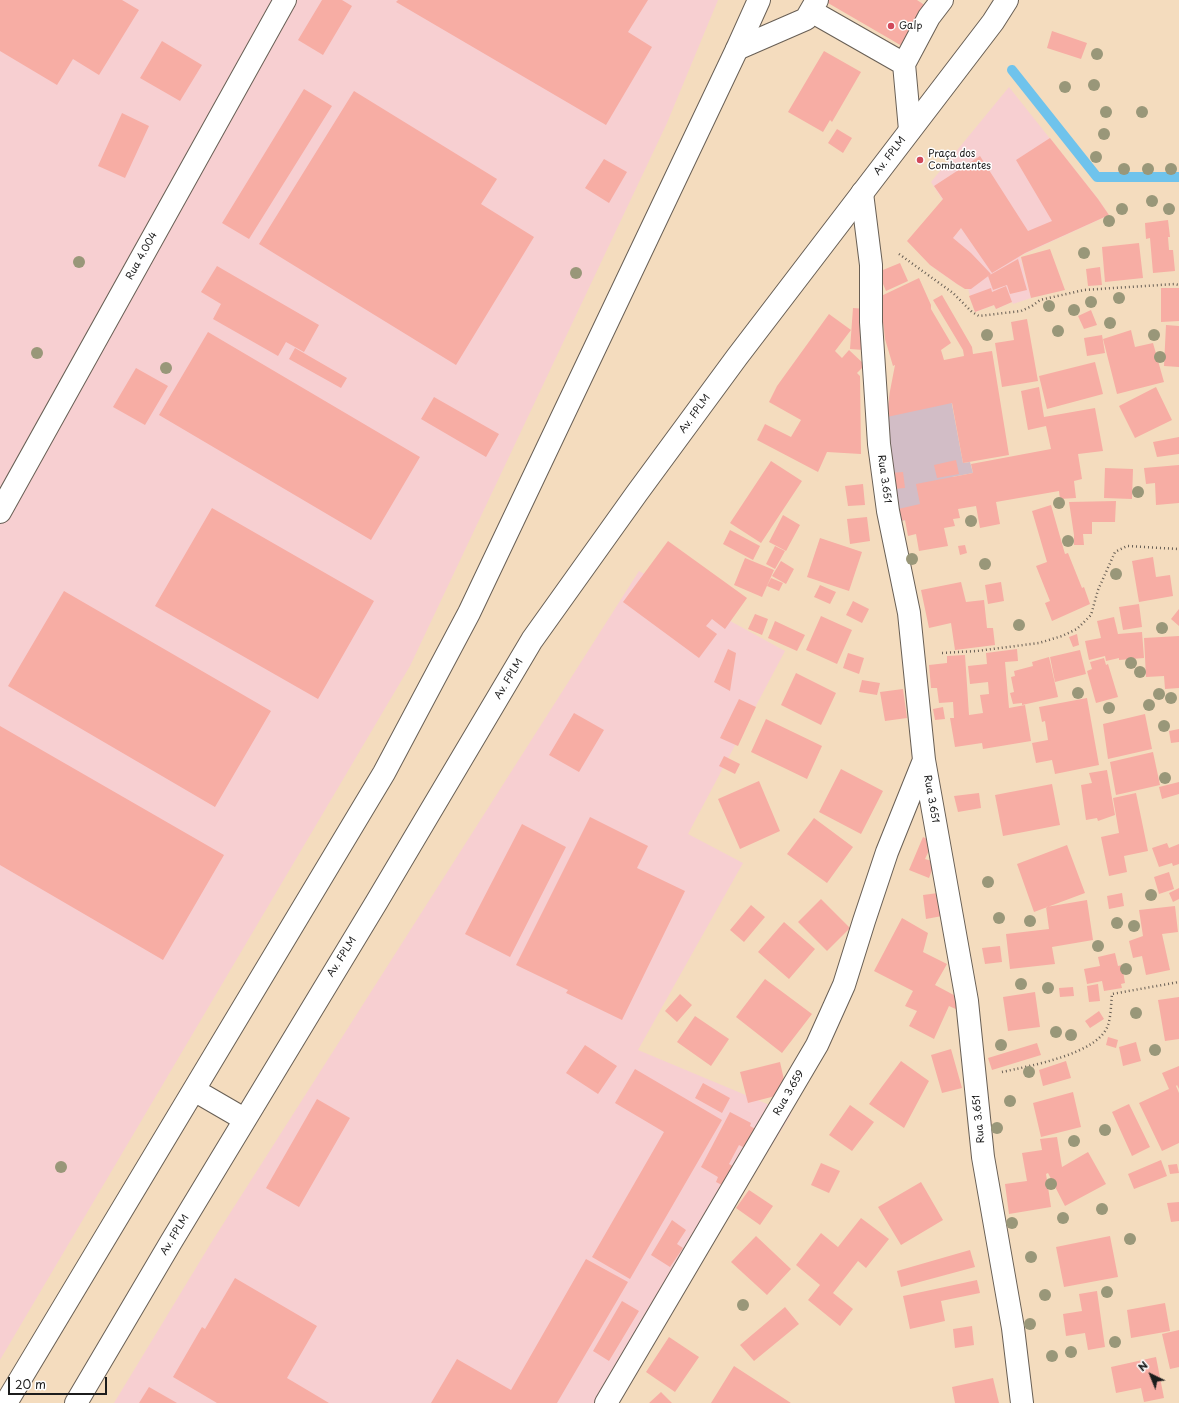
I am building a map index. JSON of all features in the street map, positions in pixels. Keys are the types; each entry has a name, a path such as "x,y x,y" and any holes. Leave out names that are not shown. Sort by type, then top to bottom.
{"main road":[{"name":"Rua 4.004","path":"0,512 285,0"},
{"path":"6,1403 384,773 469,613 759,0"},
{"path":"910,130 904,64 929,16 942,0"},
{"name":"Av. FPLM","path":"76,1403 244,1119 372,910 532,640 710,394 993,22 1007,0"},
{"path":"737,49 806,19 814,5 904,64"},
{"name":"Rua 3.651","path":"862,193 871,265 871,322 879,444 888,511 910,614 924,760 967,1001 983,1157 1013,1328 1022,1403"},
{"name":"Rua 3.659","path":"606,1403 817,1045 844,985 887,852 924,760"},
{"path":"194,1090 244,1119"}],"path":[{"path":"866,231 953,293 972,312 979,316 1021,311 1040,300 1084,290 1175,284 1179,285"},
{"path":"913,654 977,651 1039,643 1062,636 1077,628 1091,615 1098,590 1115,552 1127,546 1179,549"},
{"path":"975,1079 1052,1060 1086,1048 1099,1039 1108,1026 1112,994 1179,982"}],"shaded area":[{"path":"0,0 718,0 667,123 410,666 0,1360"},
{"path":"1009,87 1109,215 1020,256 1031,298 1013,304 1012,302 996,309 994,305 975,312 968,289 957,284 930,265 961,228 931,182"},
{"path":"947,378 963,463 970,462 973,473 952,477 958,510 896,522 887,417 890,391 929,385"},
{"path":"639,571 785,651 688,834 743,863 638,1050 791,1114 614,1403 114,1403 211,1243"}],"building":[{"path":"0,0 122,0 139,10 99,75 73,59 57,85 0,51"},
{"path":"322,0 342,0 352,6 323,55 298,40"},
{"path":"398,0 648,0 628,32 652,47 606,125 396,2"},
{"name":"Galp","path":"829,0 917,0 926,6 902,46 828,3"},
{"path":"1052,31 1087,43 1081,59 1047,48"},
{"path":"162,41 202,65 180,101 140,78"},
{"path":"824,51 861,72 832,122 830,120 823,132 788,112"},
{"path":"304,89 332,106 249,239 222,223"},
{"path":"354,91 497,179 481,204 534,237 456,365 259,244"},
{"path":"122,113 149,126 125,178 98,166"},
{"path":"837,129 852,138 843,153 828,143"},
{"path":"1050,138 1109,215 1025,253 992,273 961,228 953,238 971,253 991,274 971,289 965,289 930,265 907,241 943,199 934,186 980,156 1028,231 1052,221 1016,160"},
{"path":"604,159 627,172 609,203 585,188"},
{"path":"1168,220 1170,237 1168,237 1169,250 1173,250 1175,271 1153,273 1150,238 1146,239 1145,223"},
{"path":"1139,243 1143,278 1105,282 1102,247"},
{"path":"1050,249 1065,290 1031,298 1021,257"},
{"path":"1018,259 1027,290 1010,294 1007,285 993,290 988,276"},
{"path":"900,263 908,281 886,291 878,272"},
{"path":"217,266 319,325 304,352 286,342 278,356 213,319 221,304 201,292"},
{"path":"1100,267 1102,285 1088,286 1086,269"},
{"path":"919,278 931,305 931,309 951,343 941,350 944,360 964,356 963,350 933,300 942,295 972,347 973,354 992,351 1009,455 963,463 952,403 887,417 895,365 893,366 885,339 879,297"},
{"path":"1006,286 1012,302 996,309 994,305 975,312 969,296 991,288 992,292"},
{"path":"1161,288 1179,288 1179,321 1161,322"},
{"path":"853,308 866,309 863,350 850,349"},
{"path":"1091,310 1097,325 1084,329 1078,316"},
{"path":"829,314 851,330 835,351 842,358 849,350 865,365 857,373 860,376 861,454 827,452 818,472 757,440 765,424 791,437 801,420 769,402 777,386"},
{"path":"1027,319 1038,381 1002,387 995,343 1014,340 1011,322"},
{"path":"1166,325 1179,326 1179,367 1164,366"},
{"path":"1131,330 1135,347 1153,343 1164,382 1117,394 1103,339"},
{"path":"208,332 420,457 371,540 159,415"},
{"path":"1102,335 1105,353 1087,356 1084,338"},
{"path":"295,348 347,378 341,388 289,359"},
{"path":"1095,362 1103,394 1047,409 1039,376"},
{"path":"136,368 168,386 145,425 113,407"},
{"path":"1039,387 1044,417 1095,408 1103,451 1078,454 1082,479 1074,481 1076,498 1060,499 1059,491 996,502 1000,524 980,528 976,506 958,509 960,518 953,519 955,526 944,528 948,546 919,551 916,534 908,536 905,520 896,522 894,510 920,504 916,484 973,473 971,464 1051,449 1046,426 1028,430 1021,391"},
{"path":"1156,387 1172,420 1135,438 1119,406"},
{"path":"434,397 499,434 486,457 421,419"},
{"path":"1179,437 1179,454 1157,457 1153,442"},
{"path":"956,460 959,474 937,478 934,465"},
{"path":"771,461 802,481 761,543 730,523"},
{"path":"1179,465 1179,503 1156,505 1155,483 1146,484 1144,468"},
{"path":"1105,468 1133,469 1132,499 1104,498"},
{"path":"903,472 905,488 893,489 891,473"},
{"path":"863,484 865,505 848,506 845,486"},
{"path":"1116,501 1115,522 1092,522 1092,534 1083,534 1084,545 1074,545 1069,502"},
{"path":"1051,505 1065,554 1068,553 1082,588 1084,587 1090,604 1052,621 1045,603 1050,601 1036,566 1047,562 1032,511"},
{"path":"212,508 374,601 318,699 155,606"},
{"path":"783,515 800,525 786,551 769,542"},
{"path":"867,517 870,541 850,544 847,519"},
{"path":"730,530 760,546 753,560 723,544"},
{"path":"820,538 862,552 849,591 807,577"},
{"path":"668,541 747,598 725,629 712,619 706,626 717,634 699,658 623,602"},
{"path":"965,545 967,553 960,555 958,546"},
{"path":"775,546 785,551 775,569 766,564"},
{"path":"1153,557 1156,577 1170,575 1173,596 1139,602 1132,561"},
{"path":"745,558 774,570 762,597 734,585"},
{"path":"781,561 794,569 786,584 772,576"},
{"path":"771,578 783,583 779,591 767,586"},
{"path":"961,582 966,602 984,600 987,628 993,628 995,645 955,650 951,623 929,628 921,590"},
{"path":"1001,582 1004,601 988,604 985,585"},
{"path":"820,585 836,592 830,604 814,597"},
{"path":"64,591 271,711 215,807 8,686"},
{"path":"853,601 869,609 862,623 846,615"},
{"path":"1139,604 1142,627 1123,630 1119,607"},
{"path":"1179,609 1179,626 1171,619"},
{"path":"755,614 768,619 762,635 748,629"},
{"path":"821,616 852,630 837,664 806,650"},
{"path":"1114,617 1118,634 1142,632 1144,658 1119,660 1119,658 1106,661 1105,656 1089,660 1085,641 1101,638 1097,621"},
{"path":"775,621 805,635 797,651 768,638"},
{"path":"1077,634 1079,645 1073,647 1069,637"},
{"path":"1179,636 1179,688 1165,689 1164,676 1146,677 1144,638"},
{"path":"728,649 736,653 730,691 714,682"},
{"path":"1017,649 1018,661 1005,662 1009,708 1025,705 1031,741 983,749 982,743 955,747 950,718 954,718 953,702 939,703 937,688 931,688 929,665 947,663 947,656 965,655 969,715 983,713 980,695 989,694 988,682 970,684 968,666 987,664 986,653"},
{"path":"1080,650 1086,674 1055,682 1050,657"},
{"path":"848,653 864,658 859,674 843,668"},
{"path":"1049,657 1058,697 1022,705 1022,703 1013,704 1010,693 1014,692 1011,677 1015,676 1014,671 1033,666 1032,662"},
{"path":"1104,658 1106,665 1108,664 1118,697 1096,703 1087,671 1092,669 1090,662"},
{"path":"796,673 836,693 821,725 781,705"},
{"path":"862,680 880,683 877,695 859,692"},
{"path":"903,689 907,718 885,721 880,692"},
{"path":"1087,698 1099,765 1055,774 1052,760 1036,763 1032,743 1048,740 1045,721 1042,722 1039,707"},
{"path":"739,699 756,707 738,746 720,738"},
{"path":"943,707 945,719 935,720 933,709"},
{"path":"574,713 604,730 579,772 549,755"},
{"path":"1145,714 1152,749 1108,759 1103,724"},
{"path":"766,719 822,746 807,779 751,752"},
{"path":"0,726 224,855 163,960 0,865"},
{"path":"1179,729 1179,742 1171,743 1169,731"},
{"path":"1153,752 1160,785 1116,795 1110,762"},
{"path":"724,756 740,764 735,774 719,766"},
{"path":"841,769 883,791 861,834 819,812"},
{"path":"1107,770 1115,815 1098,821 1097,818 1086,820 1081,785 1092,783 1089,773"},
{"path":"759,781 780,831 740,849 718,799"},
{"path":"1179,782 1179,794 1162,799 1159,787"},
{"path":"1052,784 1060,825 1003,836 995,795"},
{"path":"979,793 981,808 958,812 954,796"},
{"path":"1136,793 1148,851 1124,856 1127,872 1109,876 1101,837 1119,833 1113,798"},
{"path":"590,817 648,846 637,868 685,891 622,1020 566,993 568,990 516,965"},
{"path":"814,818 853,847 827,883 787,854"},
{"path":"522,824 566,847 510,957 465,934"},
{"path":"923,837 933,842 925,859 935,862 929,878 909,870"},
{"path":"1167,843 1169,848 1179,844 1179,864 1173,866 1172,863 1159,867 1152,848"},
{"path":"1067,845 1085,893 1034,912 1017,864"},
{"path":"1169,872 1174,889 1159,894 1154,877"},
{"path":"1179,888 1179,899 1173,902 1169,893"},
{"path":"938,893 942,916 926,919 923,895"},
{"path":"1122,893 1124,906 1109,909 1107,896"},
{"path":"821,899 850,928 827,951 798,922"},
{"path":"1087,900 1093,940 1052,947 1055,964 1010,969 1006,934 1049,929 1046,907"},
{"path":"751,905 765,917 744,942 730,930"},
{"path":"1175,906 1178,932 1162,934 1170,970 1146,975 1142,956 1133,958 1129,941 1143,936 1139,910"},
{"path":"902,918 928,933 923,952 947,964 935,985 965,1001 958,1010 949,1006 934,1039 909,1026 917,1011 905,1006 913,991 874,971"},
{"path":"784,922 815,949 789,979 758,952"},
{"path":"1000,946 1002,962 985,964 982,948"},
{"path":"1115,953 1118,966 1122,965 1125,983 1121,984 1122,988 1104,991 1102,981 1087,984 1084,969 1100,966 1098,957"},
{"path":"765,979 812,1014 782,1053 736,1017"},
{"path":"1098,984 1100,1001 1089,1002 1087,986"},
{"path":"1073,987 1074,996 1060,997 1059,988"},
{"path":"1035,992 1040,1027 1008,1031 1003,997"},
{"path":"680,994 692,1005 677,1022 665,1011"},
{"path":"1179,997 1179,1039 1165,1041 1158,1000"},
{"path":"1099,1011 1104,1019 1090,1028 1085,1021"},
{"path":"695,1016 729,1039 711,1066 677,1042"},
{"path":"1108,1037 1118,1040 1116,1048 1106,1045"},
{"path":"1136,1042 1141,1061 1123,1066 1119,1047"},
{"path":"1037,1043 1041,1055 992,1070 988,1058"},
{"path":"585,1045 617,1066 598,1094 566,1073"},
{"path":"951,1049 962,1088 942,1093 931,1055"},
{"path":"901,1061 929,1081 904,1128 869,1104"},
{"path":"1066,1061 1071,1078 1043,1086 1039,1070"},
{"path":"780,1062 787,1093 748,1103 740,1072"},
{"path":"1179,1066 1179,1089 1177,1085 1176,1086 1179,1093 1179,1143 1162,1151 1139,1103 1169,1089 1162,1073"},
{"path":"635,1069 722,1120 630,1279 592,1257 664,1132 615,1103"},
{"path":"703,1083 730,1098 722,1113 695,1098"},
{"path":"1073,1092 1081,1127 1041,1137 1033,1103"},
{"path":"317,1099 350,1118 299,1207 266,1188"},
{"path":"1129,1104 1150,1147 1132,1156 1112,1112"},
{"path":"850,1105 874,1122 852,1151 829,1135"},
{"path":"730,1112 751,1123 750,1126 757,1130 747,1149 739,1145 729,1164 734,1167 724,1186 716,1182 718,1177 701,1167"},
{"path":"1057,1137 1062,1167 1088,1152 1106,1184 1065,1206 1048,1173 1046,1174 1051,1207 1009,1214 1005,1184 1027,1181 1022,1153 1042,1150 1040,1139"},
{"path":"1161,1160 1167,1176 1134,1189 1128,1174"},
{"path":"821,1163 840,1171 829,1193 811,1185"},
{"path":"1177,1164 1179,1173 1170,1174 1168,1165"},
{"path":"921,1182 943,1220 901,1245 878,1207"},
{"path":"749,1190 773,1206 760,1225 736,1208"},
{"path":"1179,1202 1179,1221 1171,1222 1167,1203"},
{"path":"861,1218 889,1239 866,1268 858,1261 833,1293 853,1309 840,1326 808,1300 820,1285 796,1265 821,1233 838,1247"},
{"path":"672,1220 686,1230 677,1244 683,1248 670,1267 651,1255"},
{"path":"756,1236 791,1269 767,1295 731,1262"},
{"path":"1110,1236 1118,1277 1064,1287 1056,1247"},
{"path":"970,1250 975,1267 901,1287 897,1271"},
{"path":"586,1259 628,1282 557,1403 431,1403 457,1359 511,1390"},
{"path":"235,1278 317,1326 287,1378 329,1403 217,1403 173,1377 202,1327 205,1329"},
{"path":"977,1280 980,1293 941,1301 945,1321 910,1329 903,1296"},
{"path":"1097,1291 1105,1347 1088,1350 1085,1333 1066,1336 1063,1314 1082,1311 1079,1294"},
{"path":"622,1301 639,1311 609,1361 593,1351"},
{"path":"1165,1303 1170,1331 1131,1338 1127,1310"},
{"path":"785,1307 799,1324 754,1361 740,1345"},
{"path":"972,1326 974,1345 955,1348 953,1329"},
{"path":"1179,1330 1179,1367 1170,1369 1162,1334"},
{"path":"669,1337 699,1357 675,1392 646,1372"},
{"path":"1156,1357 1164,1398 1144,1402 1141,1388 1116,1393 1111,1367"},
{"path":"734,1366 791,1403 711,1403"},
{"path":"993,1378 999,1403 955,1403 952,1387"},
{"path":"149,1387 177,1403 139,1403"},
{"path":"661,1392 672,1403 649,1403"}],"waterway":[{"path":"1012,70 1097,177 1179,177"}],"place":[{"name":"Galp","path":"891,26"},
{"name":"Praça dos Combatentes","path":"920,160"}]}
